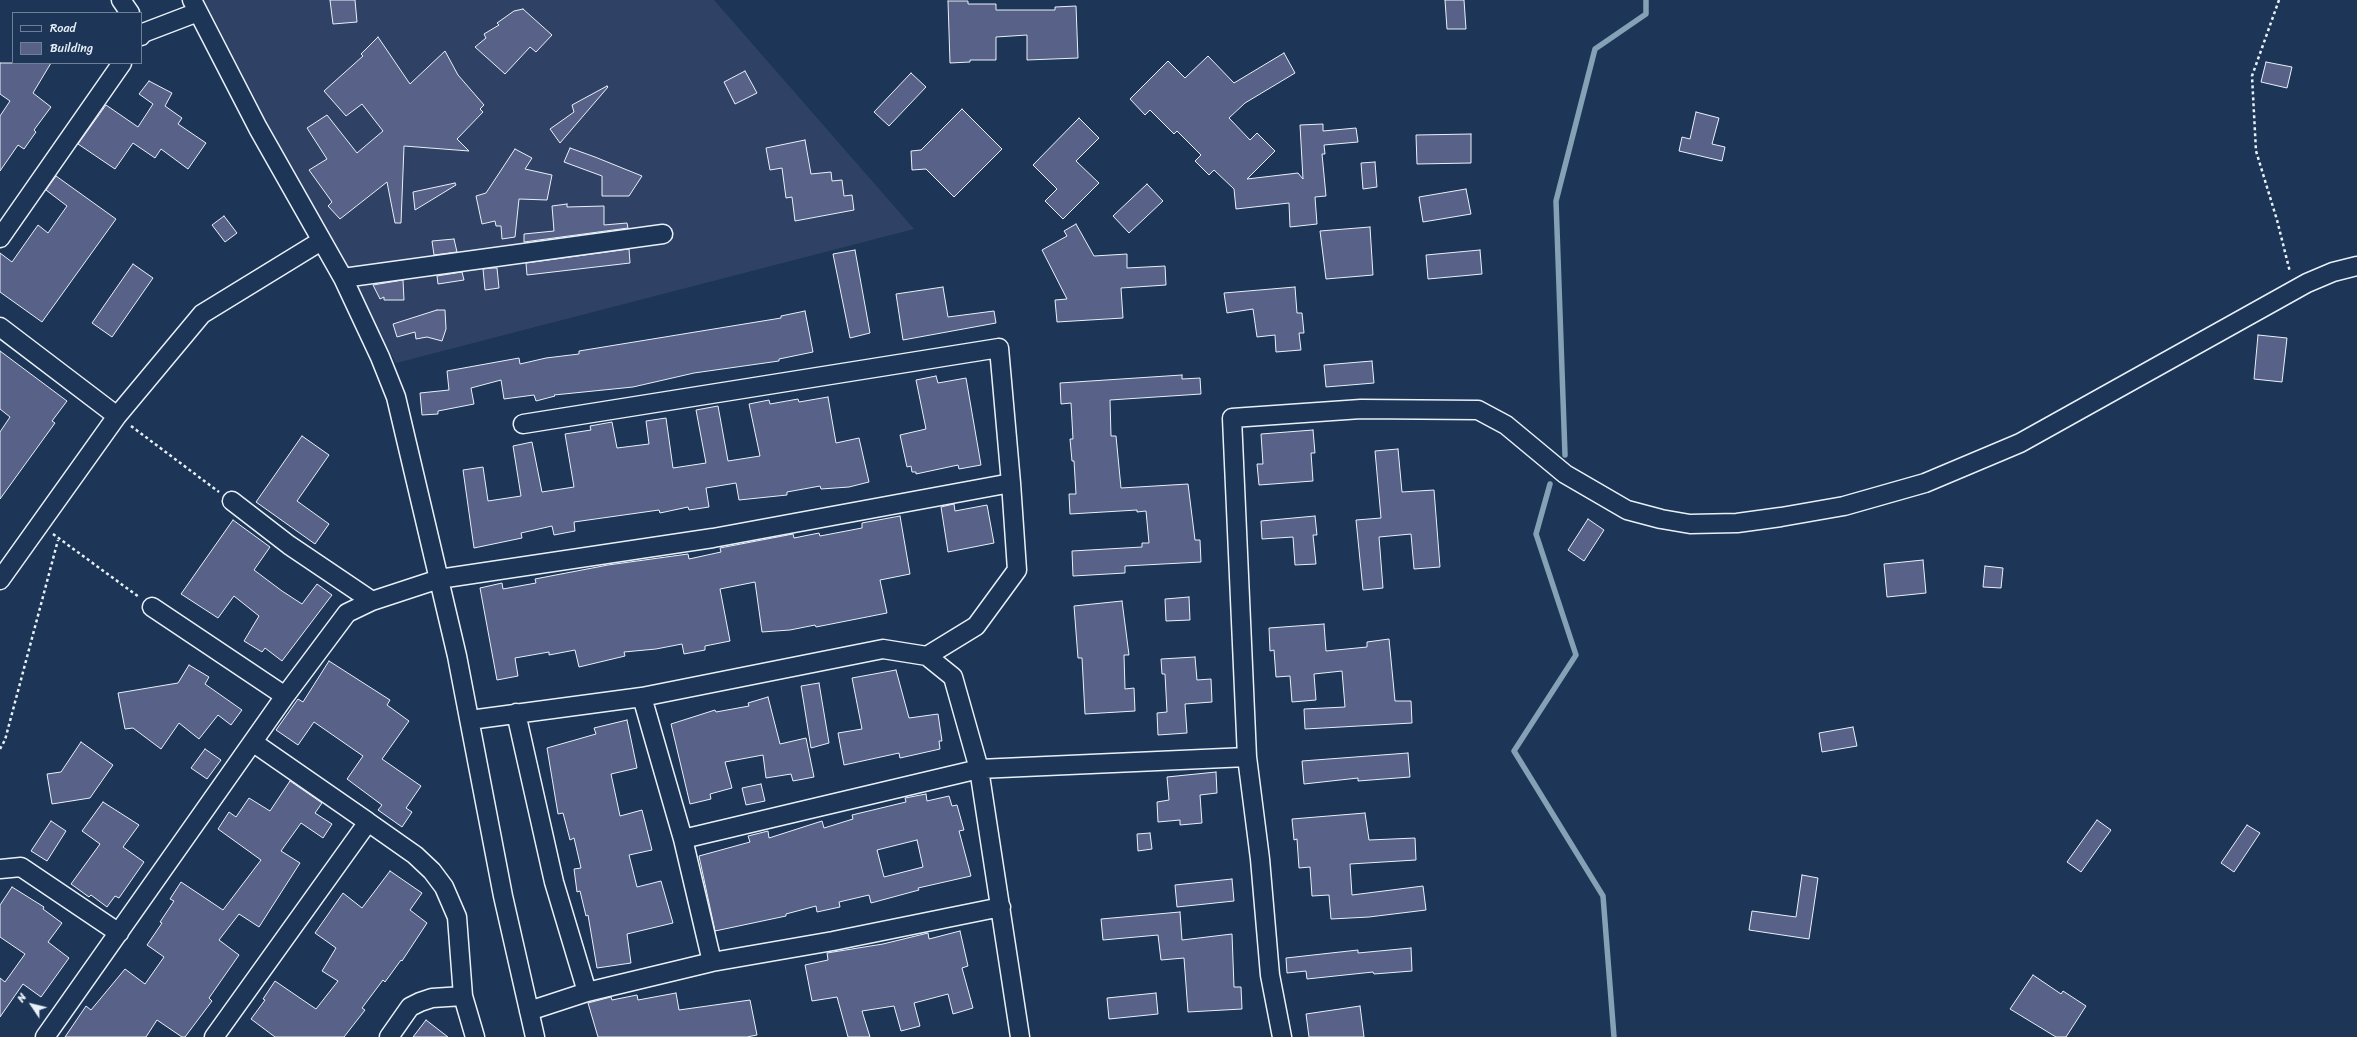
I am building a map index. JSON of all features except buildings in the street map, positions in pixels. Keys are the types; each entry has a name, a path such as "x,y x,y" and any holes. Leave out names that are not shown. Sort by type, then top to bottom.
{"street":[{"path":"121,0 129,12"},
{"path":"142,33 195,6 244,101 343,278 380,357 396,397 439,579 470,720 503,896 535,1037"},
{"path":"0,238 121,64"},
{"path":"343,278 663,234"},
{"path":"0,580 117,416 202,314 321,241"},
{"path":"1282,1037 1270,975 1260,859 1247,757 1232,418 1362,408 1478,410 1506,425 1565,474 1627,510 1661,519 1690,524 1737,523 1844,506 1925,483 2020,443 2323,275 2357,266"},
{"path":"1,328 117,416"},
{"path":"523,424 998,348 1011,483 1017,570 976,626 927,656"},
{"path":"45,1037 286,696 348,613 372,601 439,579 713,538 1011,483"},
{"path":"232,501 290,545 372,601"},
{"path":"152,606 286,696"},
{"path":"470,720 642,697 883,649 927,656 953,677 979,770 1020,1037"},
{"path":"642,697 683,839 712,962"},
{"path":"516,713 554,882 587,992"},
{"path":"254,743 416,856 432,871 444,887 457,917 463,996 475,1037"},
{"path":"683,839 979,770 1247,757"},
{"path":"214,1037 368,822"},
{"path":"0,869 21,867 119,933"},
{"path":"529,1011 587,992 712,962 833,941 1001,906"},
{"path":"389,1037 410,1008 420,1002 432,998 463,996"}],"path":[{"path":"2279,0 2252,76 2256,125 2256,151 2277,220 2295,290"},
{"path":"117,416 232,501"},
{"path":"41,523 58,540 152,606"},
{"path":"0,749 4,740 58,540"}],"shaded area":[{"path":"204,0 714,0 914,229 396,363 319,222"}],"waterway":[{"path":"1565,455 1556,201 1595,49 1646,14 1646,0"},
{"path":"1550,484 1536,534 1576,655 1514,751 1603,896 1614,1037"}]}
